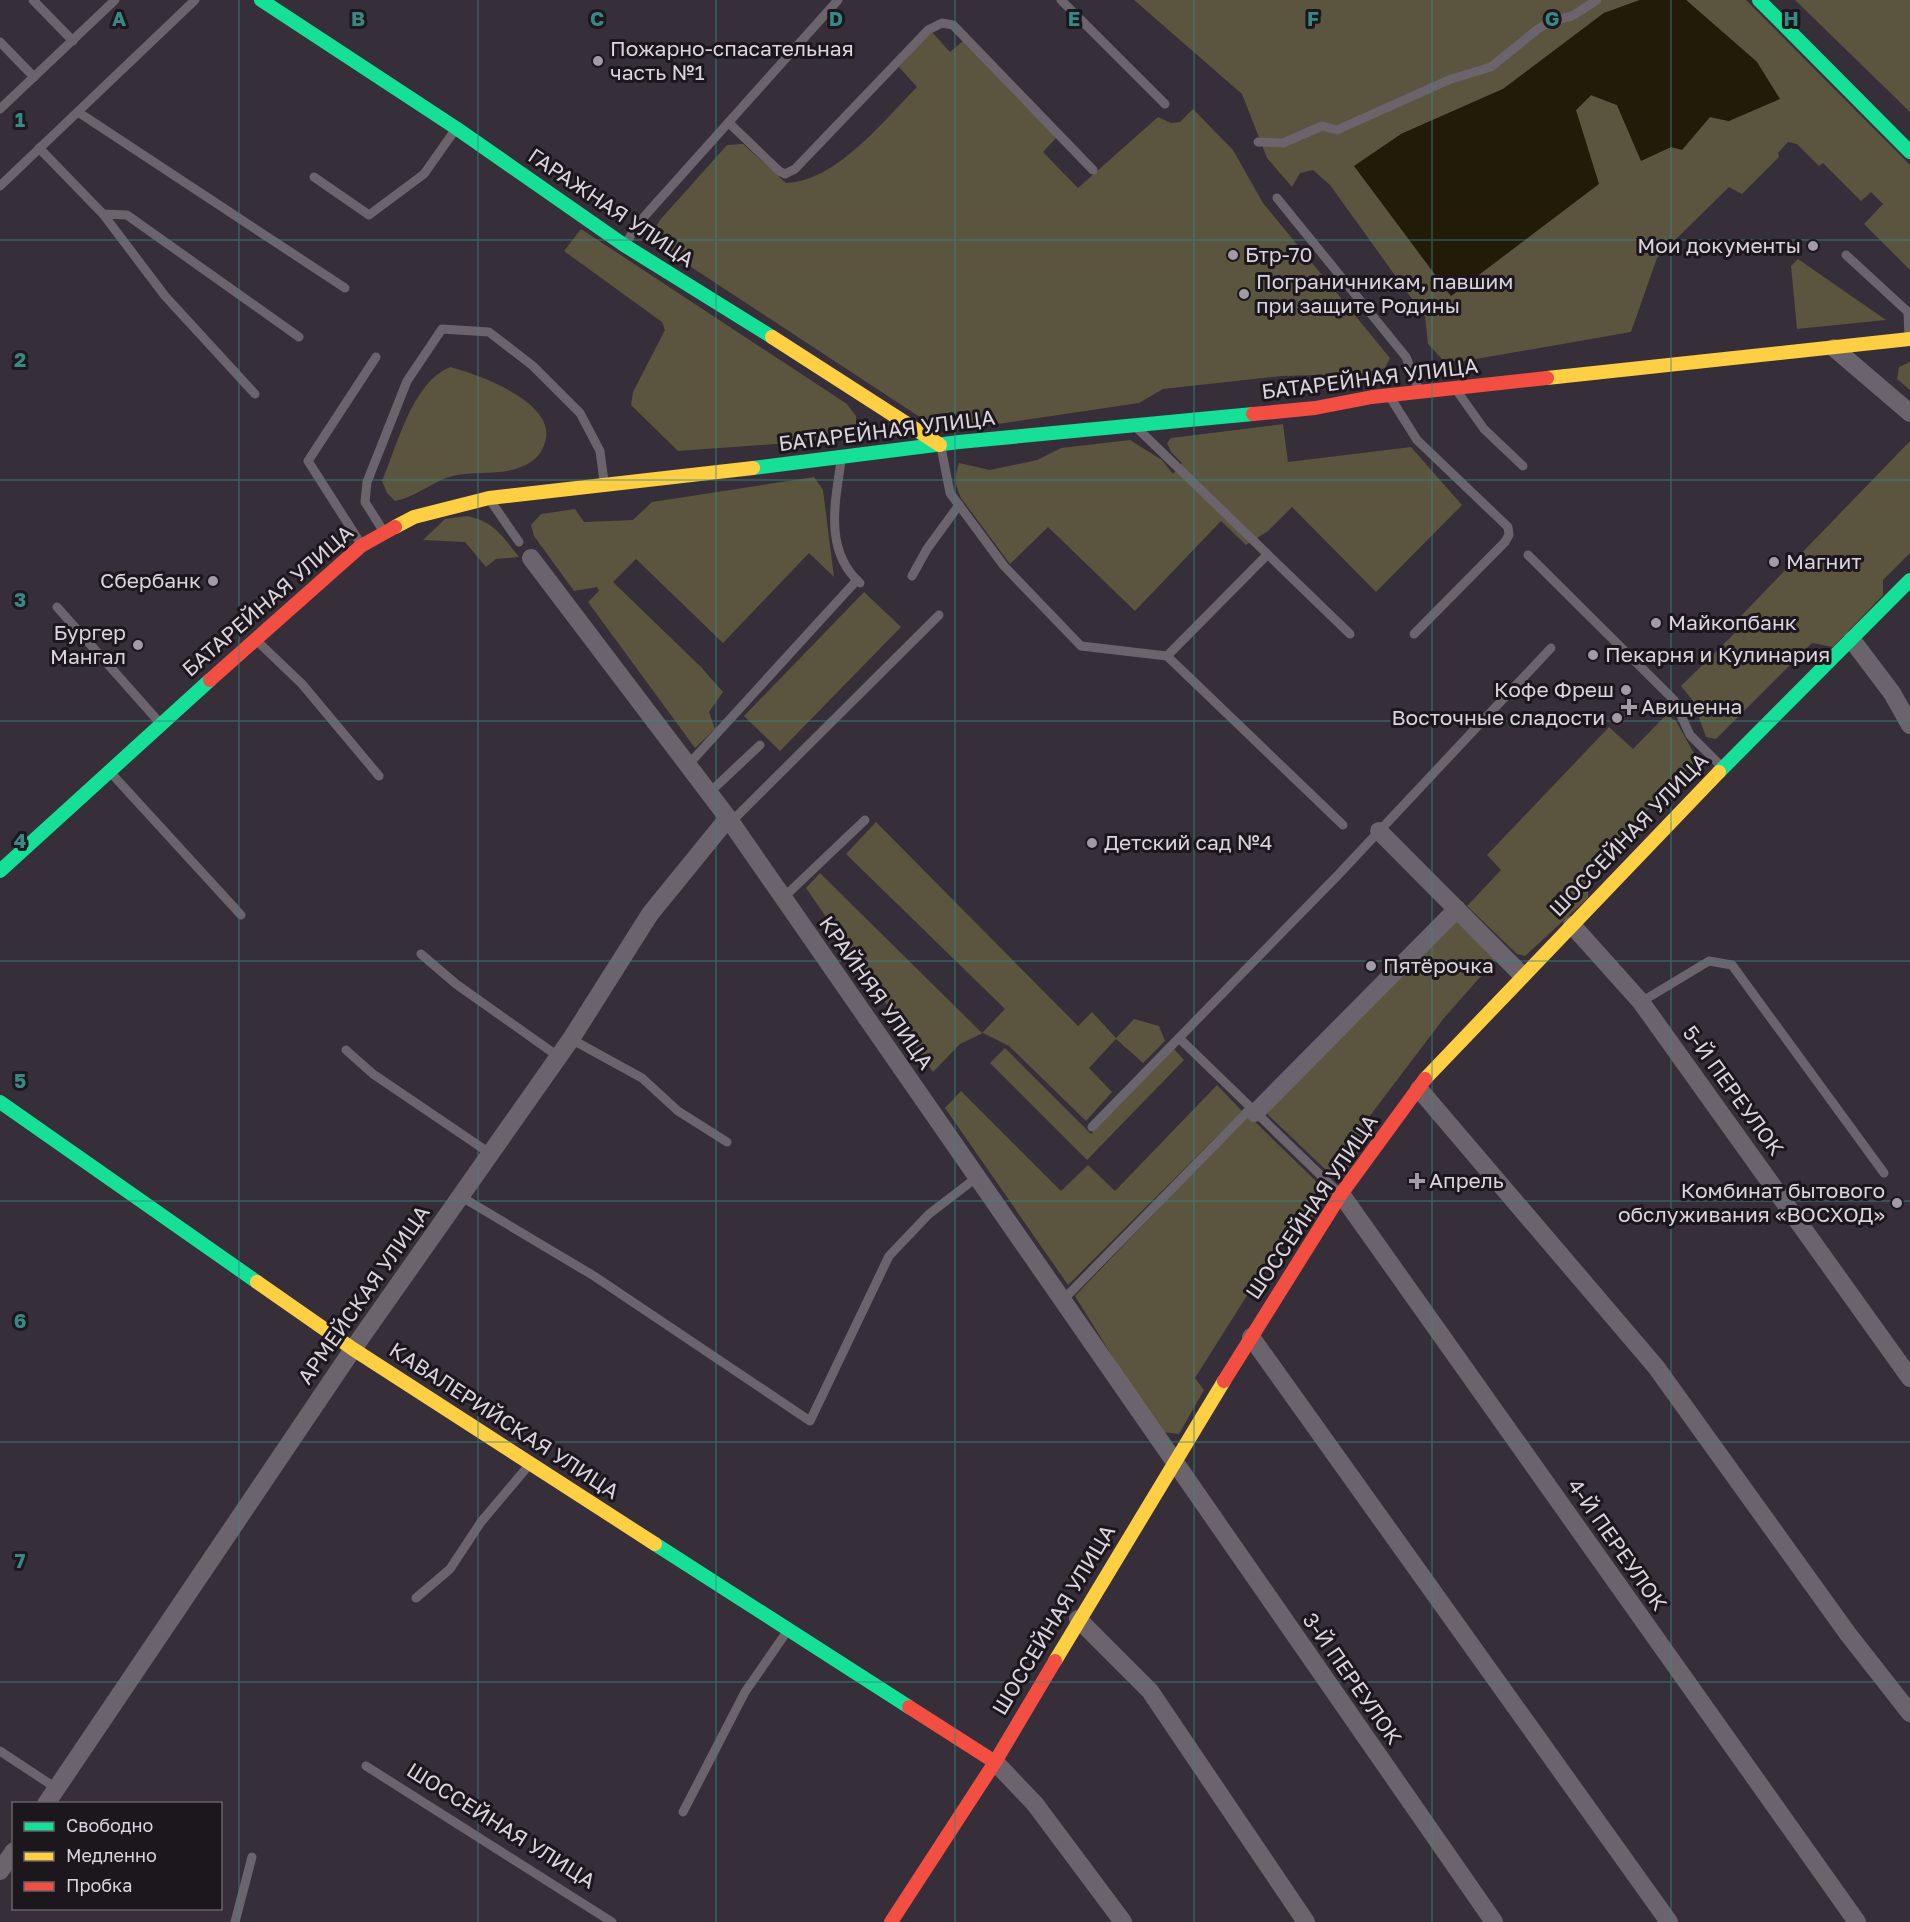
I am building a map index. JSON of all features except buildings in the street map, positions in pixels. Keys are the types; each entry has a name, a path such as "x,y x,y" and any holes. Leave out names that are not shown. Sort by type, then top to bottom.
{"main road":[{"name":"ГАРАЖНАЯ УЛИЦА","path":"261,0 456,128 624,245 798,352 940,445"},
{"path":"1759,0 1910,152"},
{"name":"БАТАРЕЙНАЯ УЛИЦА","path":"0,871 160,723 361,546 384,532 436,510 489,498 604,483 826,460 841,455 1315,408 1389,395 1909,339"},
{"name":"ШОССЕЙНАЯ УЛИЦА","path":"895,1920 995,1762 1173,1461 1341,1194 1419,1089 1448,1053 1522,975 1910,580"},
{"name":"КАВАЛЕРИЙСКАЯ УЛИЦА","path":"0,1102 353,1349 995,1762"}],"street":[{"path":"1834,348 1910,414"},
{"name":"КРАЙНЯЯ УЛИЦА","path":"531,558 729,820 1173,1461"},
{"path":"1852,640 1892,693 1910,725"},
{"name":"АРМЕЙСКАЯ УЛИЦА","path":"51,1796 353,1349 572,1039 650,914 729,820"},
{"path":"1379,831 1522,975"},
{"path":"1253,1111 1457,909"},
{"name":"5-Й ПЕРЕУЛОК","path":"1572,925 1641,1002 1910,1378"},
{"path":"1419,1089 1656,1367 1848,1634 1910,1713"},
{"name":"4-Й ПЕРЕУЛОК","path":"1341,1194 1857,1922"},
{"path":"1251,1337 1670,1922"},
{"name":"3-Й ПЕРЕУЛОК","path":"1173,1461 1494,1922"},
{"path":"1078,1619 1150,1691 1306,1922"},
{"path":"995,1762 1035,1804 1123,1922"},
{"path":"0,1871 12,1854"}],"lane":[{"path":"33,0 73,41"},
{"path":"0,109 116,0"},
{"path":"0,186 195,0"},
{"path":"624,245 642,219 838,0"},
{"path":"1061,0 1165,104"},
{"path":"1258,142 1283,142 1322,126 1337,130 1451,78 1491,67 1538,29 1551,21 1572,16 1597,0"},
{"path":"729,123 779,171 785,174 795,169 928,30 942,23 953,25 1093,170"},
{"path":"0,42 34,77"},
{"path":"78,112 345,288"},
{"path":"314,177 369,215 424,174 456,128"},
{"path":"39,148 103,214 165,296 255,394"},
{"path":"1277,198 1406,357 1420,392"},
{"path":"103,214 127,215 299,337"},
{"path":"1846,255 1908,312 1909,339"},
{"path":"384,532 365,502 367,482 407,381 442,329 489,332 533,366 580,413 600,451 604,483"},
{"path":"361,546 308,461 376,357"},
{"path":"1456,389 1484,429 1522,466"},
{"path":"1389,395 1417,440 1508,526 1509,535 1505,542 1414,634"},
{"path":"1136,427 1350,634"},
{"path":"940,445 950,493 1004,566 1081,646 1167,656 1343,825"},
{"path":"688,765 858,581 848,572 836,545 834,513 841,455"},
{"path":"489,498 519,542"},
{"path":"912,576 927,549 959,505"},
{"path":"1167,656 1268,555"},
{"path":"1528,555 1674,700 1690,735 1723,768"},
{"path":"57,607 160,723"},
{"path":"729,820 939,615"},
{"path":"255,639 302,684 379,776"},
{"path":"1092,1127 1379,831 1551,648"},
{"path":"709,793 760,745"},
{"path":"108,770 241,915"},
{"path":"783,898 865,820"},
{"path":"421,954 456,984 559,1057"},
{"path":"1641,1002 1708,961 1732,965 1884,1173"},
{"path":"1179,1038 1341,1194"},
{"path":"572,1039 642,1078 678,1111 726,1142"},
{"path":"346,1050 382,1081 491,1154"},
{"path":"1062,1301 1253,1111"},
{"path":"460,1196 594,1276 810,1421 888,1256 929,1214 976,1178"},
{"path":"416,1598 450,1569 481,1522 530,1463"},
{"path":"683,1812 745,1692 789,1630"},
{"path":"0,1751 51,1796"},
{"name":"ШОССЕЙНАЯ УЛИЦА","path":"366,1766 612,1922"},
{"path":"235,1922 252,1857"}],"shaded area":[{"path":"1134,0 1640,0 1604,13 1503,89 1401,134 1576,110 1591,95 1617,105 1641,160 1671,147 1682,149 1710,117 1729,121 1757,62 1686,0 1746,0 1910,165 1910,270 1864,224 1883,204 1871,192 1861,201 1823,163 1819,166 1797,144 1788,142 1778,153 1779,157 1742,194 1729,187 1657,258 1631,332 1459,362 1442,359 1428,344 1425,317 1330,185 1313,170 1300,173 1292,187 1267,158 1242,94"},
{"path":"1640,0 1686,0 1757,62 1780,99 1729,121 1710,117 1682,150 1671,147 1641,161 1617,105 1591,95 1576,110 1599,184 1451,296 1354,166 1401,134 1503,89 1604,13"},
{"path":"1795,0 1910,0 1910,112"},
{"path":"931,31 950,52 963,41 1057,137 1043,152 1078,188 1158,117 1171,123 1180,122 1193,109 1233,150 1263,203 1390,358 1385,368 1359,374 1282,376 1163,389 1139,403 950,431 932,425 662,248 655,241 654,230 660,220 727,145 743,144 786,183 805,180 841,161 874,132 917,87 899,67"},
{"path":"581,229 847,404 856,416 856,431 846,439 678,451 631,405 633,392 665,330 662,322 564,251"},
{"path":"1798,259 1886,320 1797,329 1791,266"},
{"path":"1910,362 1910,390 1897,379 1899,367"},
{"path":"450,367 496,384 513,392 528,403 540,415 546,428 544,446 536,458 513,470 453,476 395,501 387,493 382,481 401,433 416,400 426,386"},
{"path":"1283,424 1288,462 1411,447 1462,505 1376,592 1292,507 1268,531 1246,545 1221,521 1135,611 1048,527 1010,564 961,498 956,485 959,463 990,470 1037,460 1061,448 1130,440 1162,460 1173,474 1182,463 1171,452 1167,443 1171,438"},
{"path":"1910,441 1910,553 1883,580 1883,595 1833,647 1812,643 1716,739 1706,737 1693,701 1681,686 1741,627 1737,620"},
{"path":"814,477 823,490 834,577 809,553 723,643 636,559 613,582 701,667 723,692 709,712 715,729 695,748 588,602 599,591 597,587 574,591 534,536 531,525 541,514 575,509 584,522 633,520 652,502"},
{"path":"467,516 491,526 519,557 496,559 486,567 465,542 423,540 445,519"},
{"path":"864,592 901,627 780,751 744,716"},
{"path":"1666,715 1676,721 1696,757 1695,762 1589,869 1588,898 1525,956 1517,954 1467,906 1501,870 1487,855 1609,727 1633,749"},
{"path":"876,822 1078,1026 1092,1012 1116,1038 1134,1019 1159,1026 1165,1041 1143,1063 1116,1039 1089,1068 1112,1092 1086,1121 1009,1046 983,1033 960,1044 933,1072 806,888 820,873 982,1033 1005,1009 846,854"},
{"path":"1458,917 1498,957 1444,1018 1366,1121 1374,1130 1347,1169 1340,1173 1325,1169 1265,1112"},
{"path":"1005,1048 1091,1134 1174,1049 1184,1060 1087,1160 990,1063"},
{"path":"1217,1085 1242,1111 1068,1285 945,1108 961,1091 1061,1191 1088,1165 1115,1191"},
{"path":"1248,1115 1319,1184 1326,1198 1311,1219 1299,1213 1195,1378 1204,1390 1179,1434 1162,1432 1155,1425 1075,1296"}],"traffic: fast":[{"path":"261,0 456,128 624,245 772,337"},
{"path":"1759,0 1910,152"},
{"path":"753,468 959,442 1253,414"},
{"path":"1719,772 1910,580"},
{"path":"0,871 210,680"},
{"path":"0,1102 257,1282"},
{"path":"655,1544 909,1707"}],"traffic: slow":[{"path":"772,337 940,445"},
{"path":"1547,378 1910,339"},
{"path":"395,527 414,517 489,498 753,468"},
{"path":"1425,1079 1719,772"},
{"path":"257,1282 353,1349 655,1544"},
{"path":"1055,1661 1224,1381"}],"traffic: jam":[{"path":"1253,414 1315,408 1372,397 1547,378"},
{"path":"210,680 361,546 395,527"},
{"path":"1224,1381 1341,1194 1425,1079"},
{"path":"891,1922 995,1762 1055,1661"},
{"path":"909,1707 995,1762"}],"place":[{"name":"Пожарно-спасательная часть №1","path":"598,61"},
{"name":"Мои документы","path":"1813,246"},
{"name":"Бтр-70","path":"1233,255"},
{"name":"Пограничникам, павшим при защите Родины","path":"1244,294"},
{"name":"Магнит","path":"1774,562"},
{"name":"Сбербанк","path":"213,581"},
{"name":"Майкопбанк","path":"1656,623"},
{"name":"Бургер Мангал","path":"138,645"},
{"name":"Пекарня и Кулинария","path":"1593,655"},
{"name":"Кофе Фреш","path":"1626,690"},
{"name":"Авиценна","path":"1629,707"},
{"name":"Восточные сладости","path":"1617,718"},
{"name":"Детский сад №4","path":"1092,843"},
{"name":"Пятёрочка","path":"1371,966"},
{"name":"Апрель","path":"1417,1181"},
{"name":"Комбинат бытового обслуживания «ВОСХОД»","path":"1897,1203"}]}
